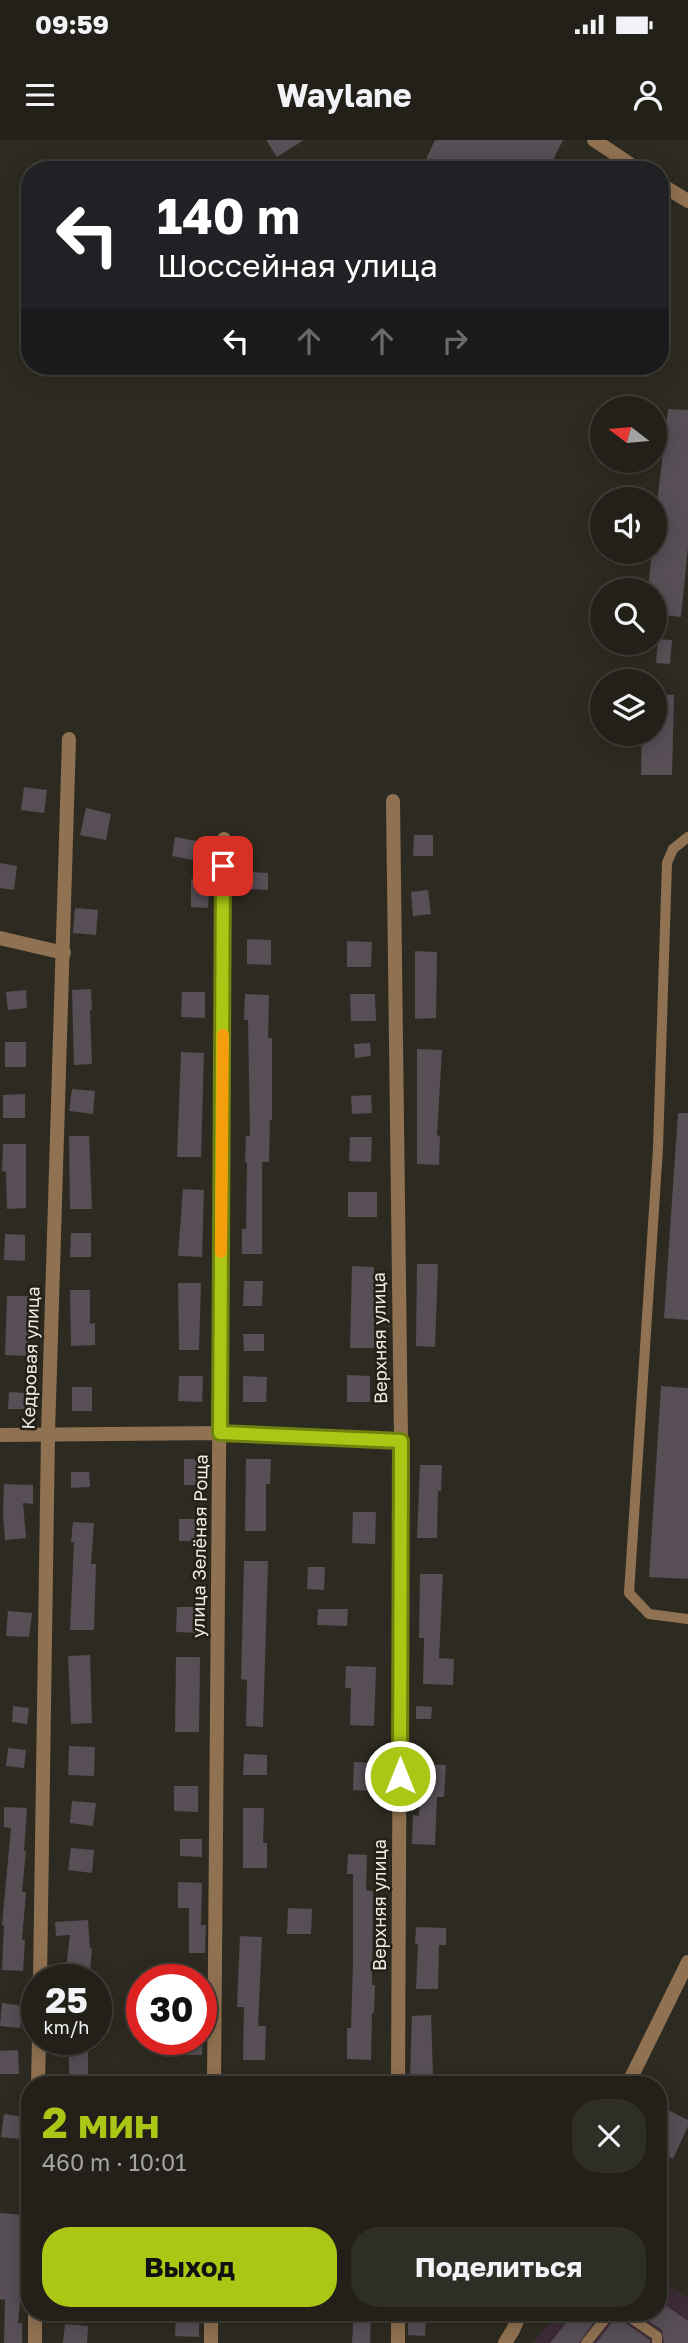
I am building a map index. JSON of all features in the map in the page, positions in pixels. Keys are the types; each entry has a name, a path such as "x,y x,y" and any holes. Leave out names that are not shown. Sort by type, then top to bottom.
{"street":[{"path":"594,140 626,161"},
{"path":"669,189 688,201"},
{"name":"Кедровая улица","path":"40,1964 48,1434 69,739"},
{"name":"Верхняя улица","path":"393,802 401,1441 398,2076"},
{"name":"улица Зелёная Роща","path":"214,2076 224,839"},
{"path":"0,937 64,953"},
{"path":"0,1435 220,1433 401,1441"},
{"path":"632,2076 688,1962"},
{"path":"38,2076 39,2055"},
{"path":"35,2321 35,2343"},
{"path":"211,2321 211,2343"},
{"path":"398,2321 398,2343"},
{"path":"505,2343 516,2321"}],"lane":[{"path":"688,837 673,849 667,863 658,1148 629,1593 649,1614 688,1619"},
{"path":"586,2343 604,2321"},
{"path":"635,2321 657,2336 657,2343"}],"shaded area":[{"path":"667,2283 688,2298 688,2343 533,2343 551,2321 667,2321"}],"building":[{"path":"266,140 304,140 277,157"},
{"path":"435,140 563,140 552,161 425,161"},
{"path":"668,409 688,410 688,547 681,617 667,615 667,578 649,578 651,564 667,564 667,487 659,487 661,473 667,473"},
{"path":"667,640 672,640 670,664 656,663 657,655 667,655"},
{"path":"667,695 674,695 672,775 641,775 642,746 667,746"},
{"path":"24,787 47,790 44,813 21,810"},
{"path":"86,808 111,814 106,840 80,835"},
{"path":"414,835 433,835 433,856 413,856"},
{"path":"175,837 196,841 193,860 172,856"},
{"path":"0,863 17,866 14,890 0,888"},
{"path":"248,872 268,873 268,890 247,889"},
{"path":"191,879 210,879 208,908 191,907"},
{"path":"428,890 431,914 413,916 411,892"},
{"path":"75,908 98,910 96,935 73,933"},
{"path":"247,939 271,940 271,965 247,964"},
{"path":"347,941 372,942 371,967 347,967"},
{"path":"415,951 437,952 436,1018 415,1019"},
{"path":"91,989 92,1064 74,1065 72,990"},
{"path":"26,990 27,1008 8,1010 6,992"},
{"path":"182,992 205,992 205,1018 181,1017"},
{"path":"245,994 269,995 268,1038 272,1038 269,1162 262,1162 262,1254 242,1254 242,1229 246,1229 246,1136 250,1136"},
{"path":"350,994 375,994 376,1021 351,1021"},
{"path":"5,1042 26,1042 26,1067 5,1067"},
{"path":"370,1043 371,1056 355,1058 354,1044"},
{"path":"417,1049 442,1050 437,1135 440,1136 439,1165 417,1164"},
{"path":"181,1052 204,1053 201,1157 177,1157"},
{"path":"72,1089 95,1091 93,1114 69,1111"},
{"path":"25,1094 25,1118 3,1118 3,1095"},
{"path":"371,1095 372,1113 352,1114 351,1096"},
{"path":"678,1113 688,1113 688,1320 664,1318"},
{"path":"69,1136 89,1136 92,1209 70,1209"},
{"path":"350,1137 372,1137 371,1162 349,1161"},
{"path":"3,1144 26,1144 26,1208 7,1209 6,1172 2,1171"},
{"path":"183,1189 204,1190 202,1257 178,1256"},
{"path":"348,1192 377,1192 377,1217 348,1217"},
{"path":"71,1233 91,1233 91,1257 70,1257"},
{"path":"5,1234 25,1235 25,1261 4,1260"},
{"path":"417,1264 438,1264 435,1347 416,1346"},
{"path":"352,1266 374,1267 374,1348 350,1348"},
{"path":"244,1281 263,1281 262,1306 243,1306"},
{"path":"178,1283 201,1283 199,1350 179,1350"},
{"path":"70,1290 90,1290 90,1324 95,1323 95,1345 71,1346"},
{"path":"7,1296 29,1296 28,1356 5,1355"},
{"path":"243,1334 264,1334 264,1351 244,1351"},
{"path":"347,1375 370,1376 370,1402 347,1402"},
{"path":"179,1376 203,1376 202,1402 178,1401"},
{"path":"243,1376 267,1377 266,1402 243,1402"},
{"path":"661,1386 688,1388 688,1579 649,1577"},
{"path":"72,1387 92,1387 92,1411 72,1411"},
{"path":"9,1392 27,1393 26,1409 8,1409"},
{"path":"184,1459 202,1459 201,1485 184,1485"},
{"path":"246,1459 271,1459 270,1484 266,1484 266,1531 245,1531"},
{"path":"420,1465 442,1465 441,1491 438,1491 437,1538 417,1538"},
{"path":"71,1472 89,1472 90,1487 71,1488"},
{"path":"4,1484 33,1485 33,1504 23,1503 26,1538 5,1540"},
{"path":"353,1512 376,1512 375,1544 352,1543"},
{"path":"179,1519 203,1519 203,1541 179,1541"},
{"path":"73,1522 94,1523 91,1564 96,1564 94,1630 70,1630"},
{"path":"244,1561 268,1561 263,1727 246,1726 247,1680 241,1679"},
{"path":"308,1567 325,1567 324,1590 307,1589"},
{"path":"420,1574 443,1574 439,1658 454,1659 453,1685 423,1684 424,1638 419,1638"},
{"path":"177,1607 201,1607 200,1633 176,1632"},
{"path":"318,1609 348,1609 347,1626 317,1625"},
{"path":"8,1611 32,1613 29,1637 6,1636"},
{"path":"90,1655 92,1723 71,1724 68,1656"},
{"path":"176,1657 200,1657 199,1732 175,1732"},
{"path":"346,1666 376,1667 374,1726 350,1725 351,1688 345,1688"},
{"path":"13,1706 29,1708 27,1724 12,1722"},
{"path":"416,1706 432,1707 431,1719 416,1719"},
{"path":"69,1746 95,1747 94,1776 68,1775"},
{"path":"8,1748 26,1750 24,1768 6,1766"},
{"path":"244,1754 267,1755 267,1775 243,1775"},
{"path":"354,1762 373,1763 372,1791 353,1790"},
{"path":"420,1764 446,1765 444,1797 437,1797 435,1845 412,1844 413,1815 419,1816"},
{"path":"174,1786 198,1786 198,1812 174,1811"},
{"path":"72,1801 96,1803 93,1826 70,1823"},
{"path":"4,1807 27,1808 22,1892 26,1892 22,1940 25,1940 21,1971 2,1970 2,1925 11,1828 4,1827"},
{"path":"243,1808 264,1808 263,1843 267,1843 267,1868 243,1868"},
{"path":"180,1839 202,1839 202,1857 180,1856"},
{"path":"71,1848 94,1850 92,1873 68,1870"},
{"path":"348,1854 367,1855 366,1890 373,1891 372,1985 375,1985 371,2060 347,2059 353,1965 353,1874 347,1874"},
{"path":"178,1882 202,1883 201,1925 206,1925 205,1953 189,1953 189,1908 178,1908"},
{"path":"288,1908 312,1909 311,1934 287,1934"},
{"path":"88,1920 92,1949 91,1964 67,1964 70,1935 56,1936 55,1922"},
{"path":"416,1927 446,1928 446,1945 439,1945 438,1989 416,1989"},
{"path":"240,1936 262,1937 258,2026 266,2026 265,2060 243,2060 244,2007 237,2007"},
{"path":"2,2003 21,2006 20,2028 0,2026"},
{"path":"431,2015 433,2076 410,2076 412,2016"},
{"path":"18,2050 19,2074 0,2074 0,2051"},
{"path":"69,2055 88,2055 88,2076 69,2076"},
{"path":"667,2110 688,2120 688,2126 673,2159 667,2156"},
{"path":"4,2114 21,2117 20,2139 1,2137"},
{"path":"0,2213 21,2215 21,2291 18,2323 22,2323 22,2343 4,2343 5,2300 0,2299"},
{"path":"667,2306 688,2321 688,2343 664,2343 662,2330 648,2321 667,2321"},
{"path":"176,2321 199,2321 199,2337 175,2336"},
{"path":"353,2321 371,2321 370,2343 352,2343"},
{"path":"408,2321 426,2321 425,2336 408,2335"},
{"path":"568,2321 595,2321 579,2343 550,2343"},
{"path":"613,2321 622,2321 650,2340 650,2343 596,2343"},
{"path":"65,2324 88,2326 87,2343 63,2343"}],"slow traffic":[{"path":"221,1252 223,1035"}],"route":[{"path":"223,866 220,1433 401,1441 400,1776"}]}
